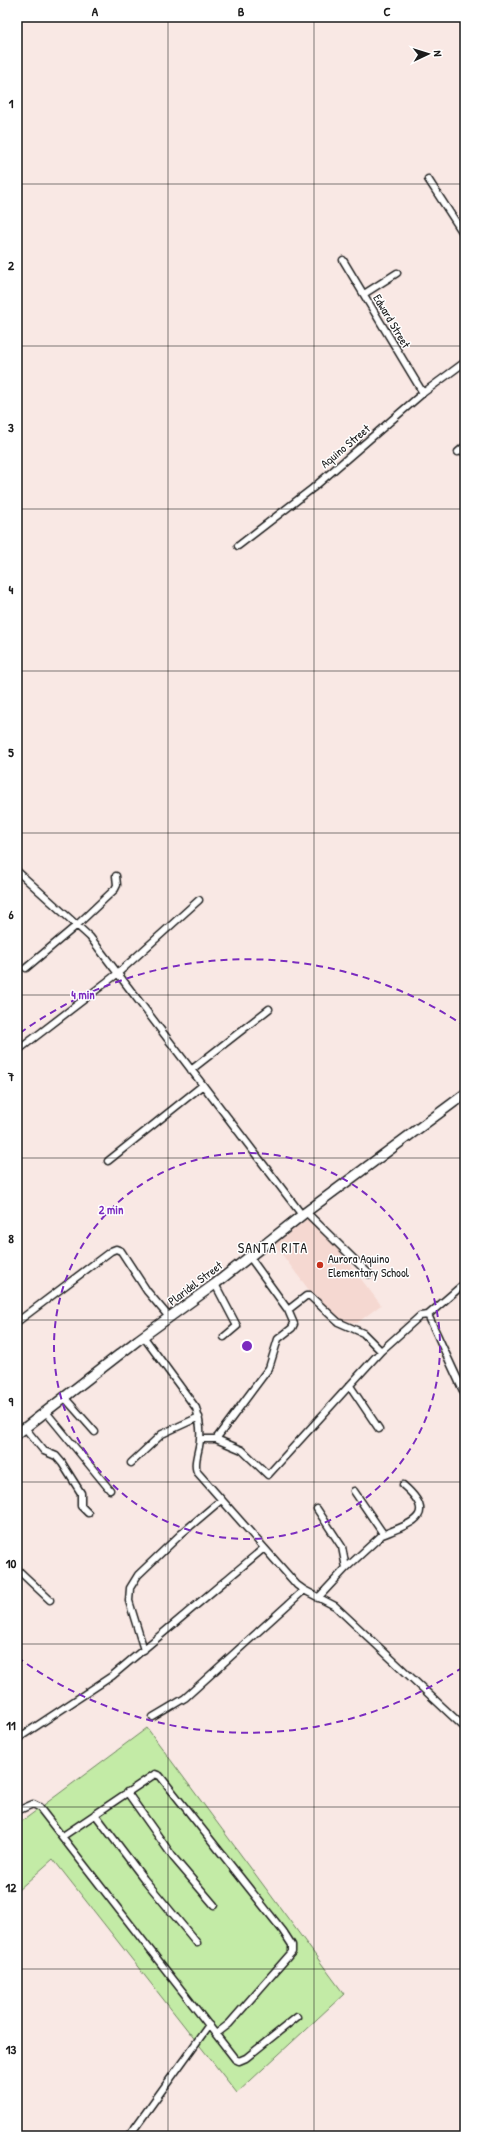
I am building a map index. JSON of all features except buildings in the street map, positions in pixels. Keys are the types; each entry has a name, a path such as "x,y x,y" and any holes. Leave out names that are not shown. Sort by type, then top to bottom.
{"street":[{"path":"428,180 465,236"},
{"name":"Edward Street","path":"343,260 423,393"},
{"path":"364,294 397,274"},
{"name":"Aquino Street","path":"238,546 313,488 423,393 465,362"},
{"path":"458,452 465,446"},
{"path":"17,871 90,937 191,1070 306,1212 369,1274"},
{"path":"26,968 77,925 115,889 117,885 116,876"},
{"path":"17,1051 117,974 199,900"},
{"path":"191,1070 269,1009"},
{"path":"108,1161 203,1085"},
{"name":"Plaridel Street","path":"17,1434 143,1336 215,1284 306,1212 465,1094"},
{"path":"17,1322 111,1251 116,1250 121,1251 147,1291 169,1317"},
{"path":"216,1439 269,1368 278,1339 292,1328 294,1324 288,1310 249,1256"},
{"path":"200,1439 216,1439 242,1450 268,1475 381,1351 420,1316 428,1316 465,1283"},
{"path":"215,1284 236,1326 224,1337"},
{"path":"288,1310 306,1296 310,1296 338,1322 363,1333 381,1351"},
{"path":"428,1316 465,1395"},
{"path":"143,1336 191,1401 199,1417 200,1439 196,1470 264,1548 304,1590 335,1606 465,1728"},
{"path":"350,1386 380,1429"},
{"path":"64,1397 95,1432"},
{"path":"46,1412 110,1490"},
{"path":"131,1463 162,1434 199,1417"},
{"path":"25,1428 44,1451 56,1456 62,1462 81,1493 81,1506 88,1513"},
{"path":"318,1598 346,1568 382,1536 414,1522 418,1516 420,1507 416,1496 403,1485"},
{"path":"354,1491 382,1532 382,1536"},
{"path":"144,1650 129,1601 129,1594 132,1584 138,1575 176,1539 222,1500"},
{"path":"317,1509 342,1547 346,1568"},
{"path":"17,1739 112,1676 264,1548"},
{"path":"17,1569 50,1600"},
{"path":"153,1717 185,1698 304,1590"},
{"path":"63,1836 155,1774 160,1776 283,1930 292,1945 292,1952 228,2024 216,2034"},
{"path":"127,1792 173,1857 214,1905"},
{"path":"17,1812 33,1804 39,1807 235,2059 239,2061 246,2058 297,2017"},
{"path":"95,1814 144,1879 197,1943"},
{"path":"129,2136 209,2025"}],"shaded area":[{"name":"Aurora Aquino Elementary School","path":"312,1215 381,1305 357,1323 340,1319 315,1298 274,1244"}],"green space":[{"path":"147,1728 344,1994 237,2093 53,1859 17,1891 17,1825"}],"place":[{"name":"Aurora Aquino Elementary School","path":"320,1265"}],"district":[{"name":"SANTA RITA","path":"273,1247"}]}
